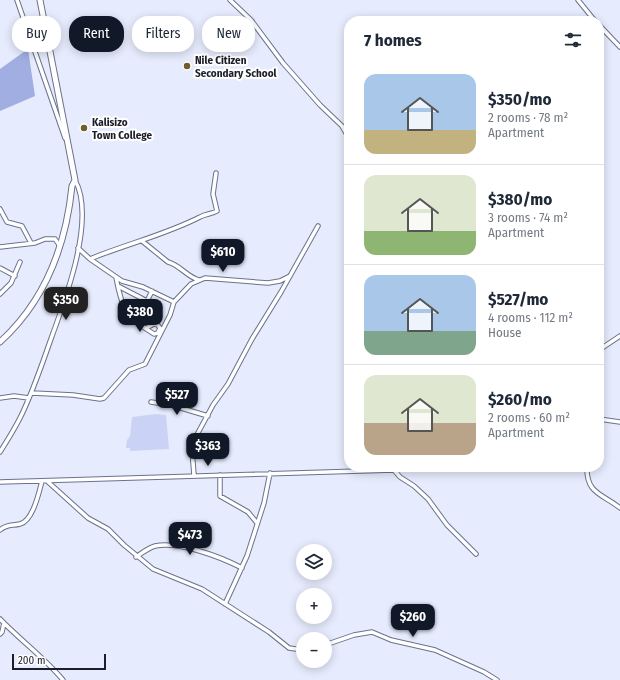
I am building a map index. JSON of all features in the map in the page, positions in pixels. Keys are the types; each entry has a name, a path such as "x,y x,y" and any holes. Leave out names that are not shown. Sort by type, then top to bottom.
{"highway":[{"path":"0,342 19,322 37,298 53,269 60,247 72,186 75,180 40,0"}],"street":[{"path":"17,0 70,152"},
{"path":"230,0 251,20 283,63 344,129"},
{"path":"578,0 591,16"},
{"path":"604,30 620,47"},
{"path":"90,259 182,227 201,216 216,212 213,194 216,173"},
{"path":"0,452 30,398 69,291 78,248 81,211 80,190 75,180"},
{"path":"0,209 8,222 22,226 31,243"},
{"path":"194,475 192,446 208,416 212,405 228,384 252,339 318,226"},
{"path":"0,247 53,239 57,240 60,247"},
{"path":"142,240 158,254 191,277 200,280"},
{"path":"78,248 116,278 152,291 174,302"},
{"path":"0,294 11,284 20,262"},
{"path":"0,268 15,276"},
{"path":"32,393 73,395 100,400 104,398 129,370 145,364 170,315 174,302 190,284 205,278 268,283 280,281 290,276"},
{"path":"116,278 121,303 132,319 146,328"},
{"path":"118,286 147,301 152,291"},
{"path":"604,347 620,336"},
{"path":"0,398 14,396 30,398"},
{"path":"151,402 171,405 208,416"},
{"path":"604,420 620,422"},
{"path":"0,482 344,471"},
{"path":"396,472 428,499 447,525 476,554"},
{"path":"587,472 588,481 595,492 620,508"},
{"path":"225,604 242,568 266,496 270,473"},
{"path":"220,475 220,496 248,512 257,524"},
{"path":"0,530 6,526 19,525 28,519 42,481"},
{"path":"47,481 88,518 113,533 136,557 158,572 198,587 269,632 290,648 296,649"},
{"path":"136,557 156,546 178,547 200,550 242,568"},
{"path":"0,619 24,643 51,666 63,680"},
{"path":"0,634 3,630 4,622"},
{"path":"332,643 354,635 374,632 391,640 435,650 484,672 498,680"}],"shaded area":[{"path":"24,52 28,52 35,96 0,111 0,69"},
{"path":"156,414 166,415 169,449 130,451 130,448 126,448 127,440 130,436 132,417"}],"place":[{"name":"Nile Citizen Secondary School","path":"187,66"},
{"name":"Kalisizo Town College","path":"84,128"}]}
